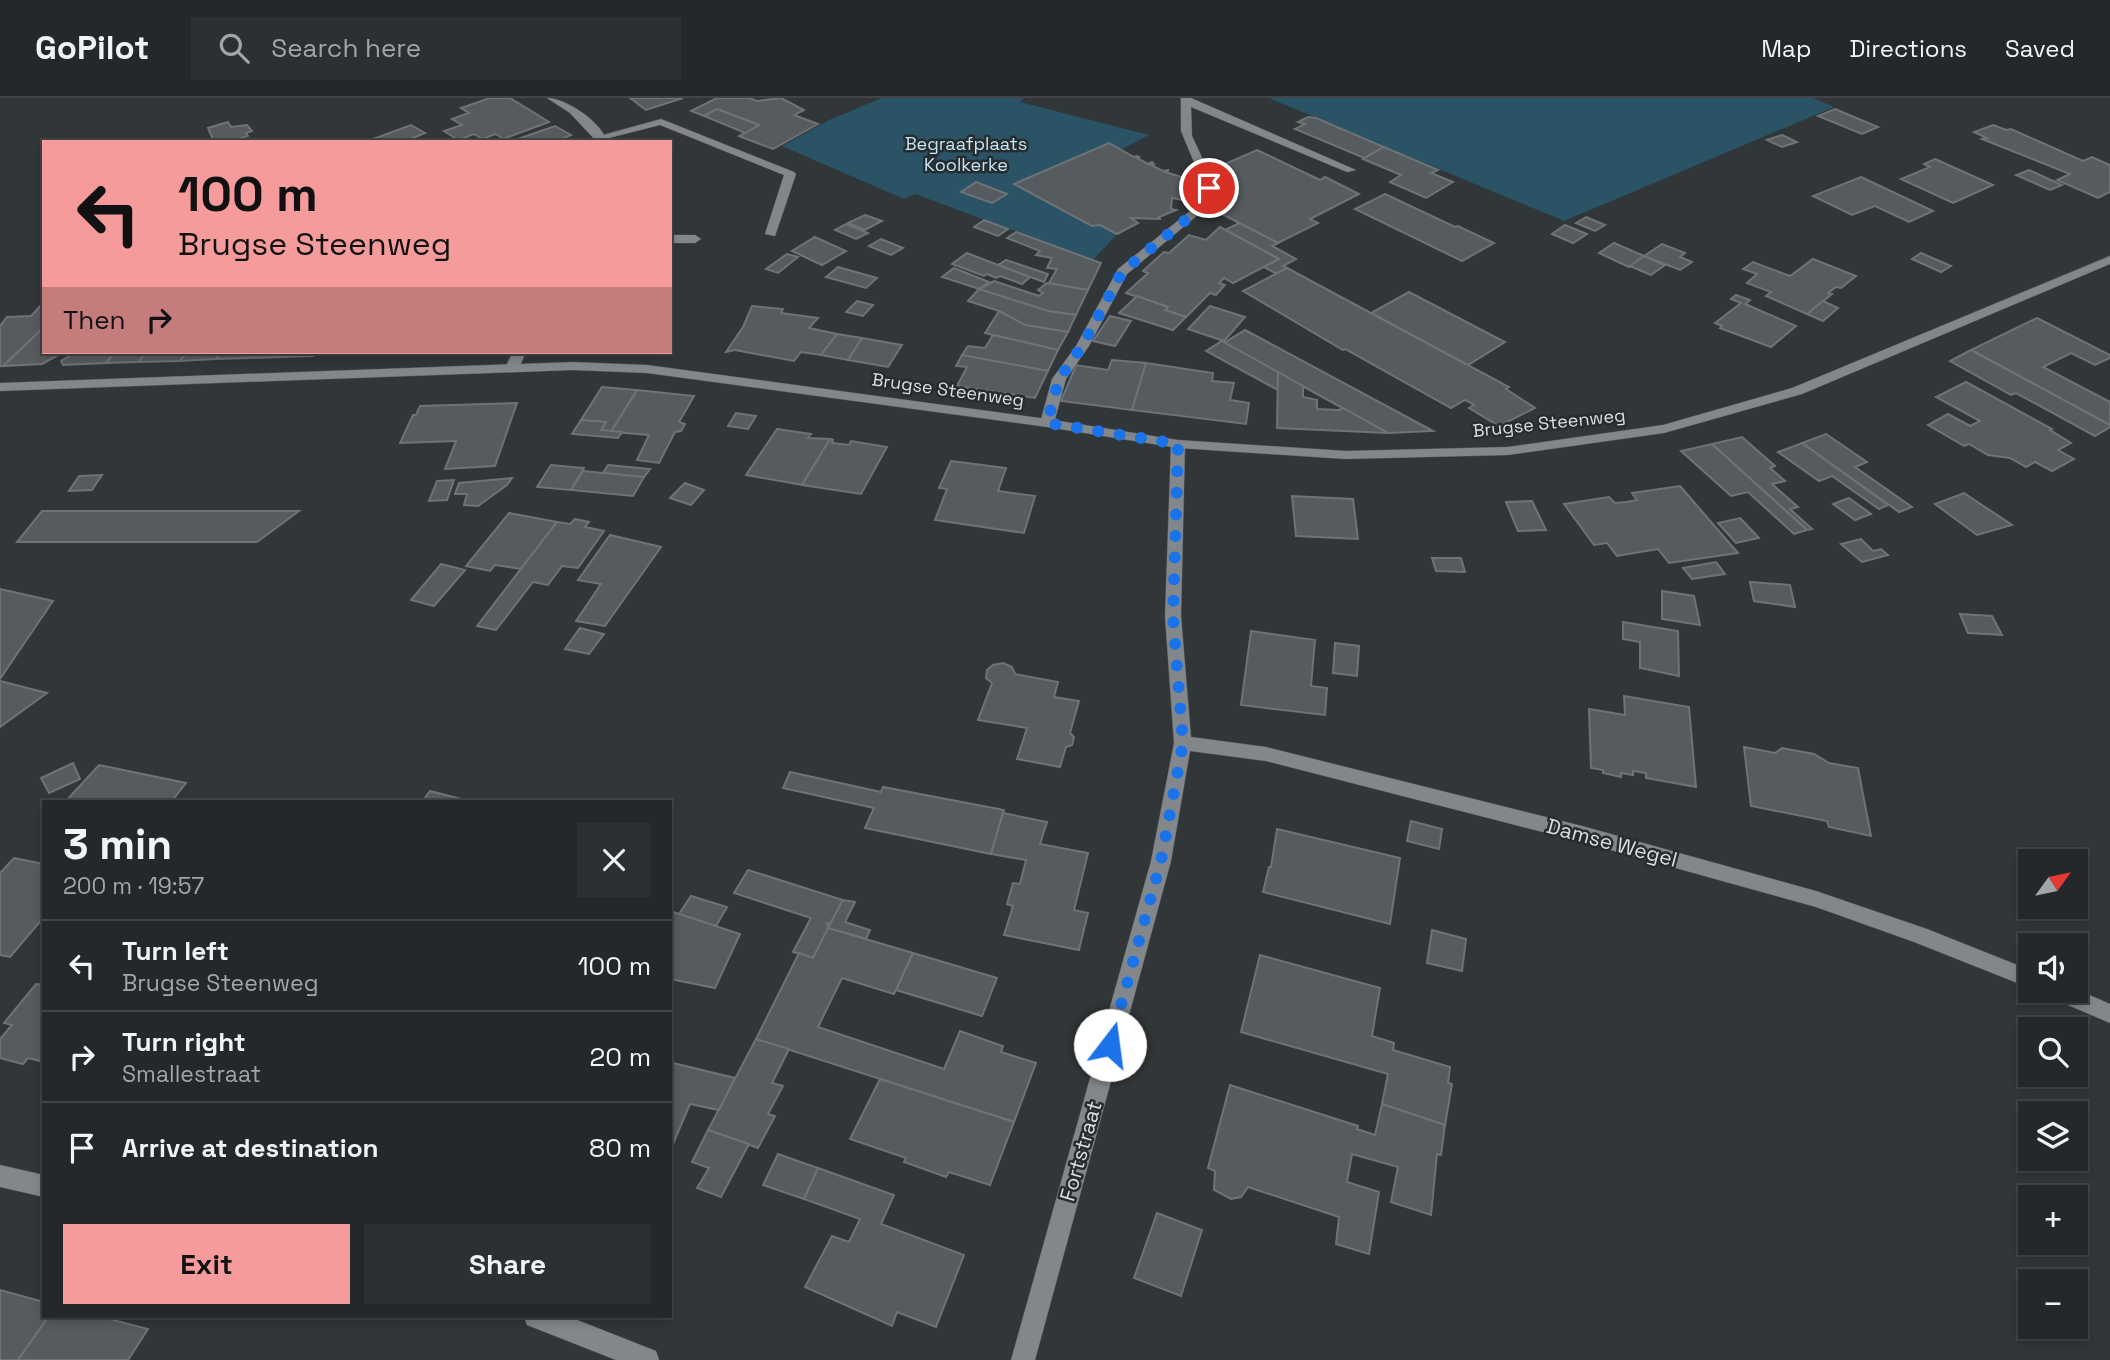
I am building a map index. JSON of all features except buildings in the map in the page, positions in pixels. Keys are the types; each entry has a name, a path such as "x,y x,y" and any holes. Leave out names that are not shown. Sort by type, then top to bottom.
{"street":[{"path":"552,98 574,111 601,139 661,122 790,174 771,234"},
{"path":"1047,423 1059,379 1082,346 1122,272 1205,204 1208,179 1189,141 1185,126 1186,100 1351,170"},
{"path":"672,239 695,239"},
{"name":"Brugse Steenweg","path":"0,387 573,366 646,369 1047,423 1178,444 1346,455 1496,451 1570,444 1664,429 1797,391 2110,260"},
{"path":"512,368 518,354"},
{"name":"Fortstraat","path":"1023,1360 1161,861 1183,743 1173,617 1178,444"},
{"name":"Damse Wegel","path":"1183,743 1266,754 1621,845 1816,899 1920,935 2018,974"},
{"path":"2085,1003 2110,1014"},
{"path":"0,1175 42,1186"},
{"path":"541,1318 648,1360"}],"green space":[{"name":"Begraafplaats Koolkerke","path":"882,98 1024,98 1020,102 1149,135 1120,150 1109,143 1015,184 1092,226 1100,225 1117,234 1093,260 915,194 904,199 782,146 829,120"},
{"path":"1269,98 1813,98 1834,107 1564,221"}],"route":[{"path":"1110,1045 1161,861 1183,743 1173,617 1178,444 1047,423 1059,379 1082,346 1122,272 1205,204 1209,188"}]}
